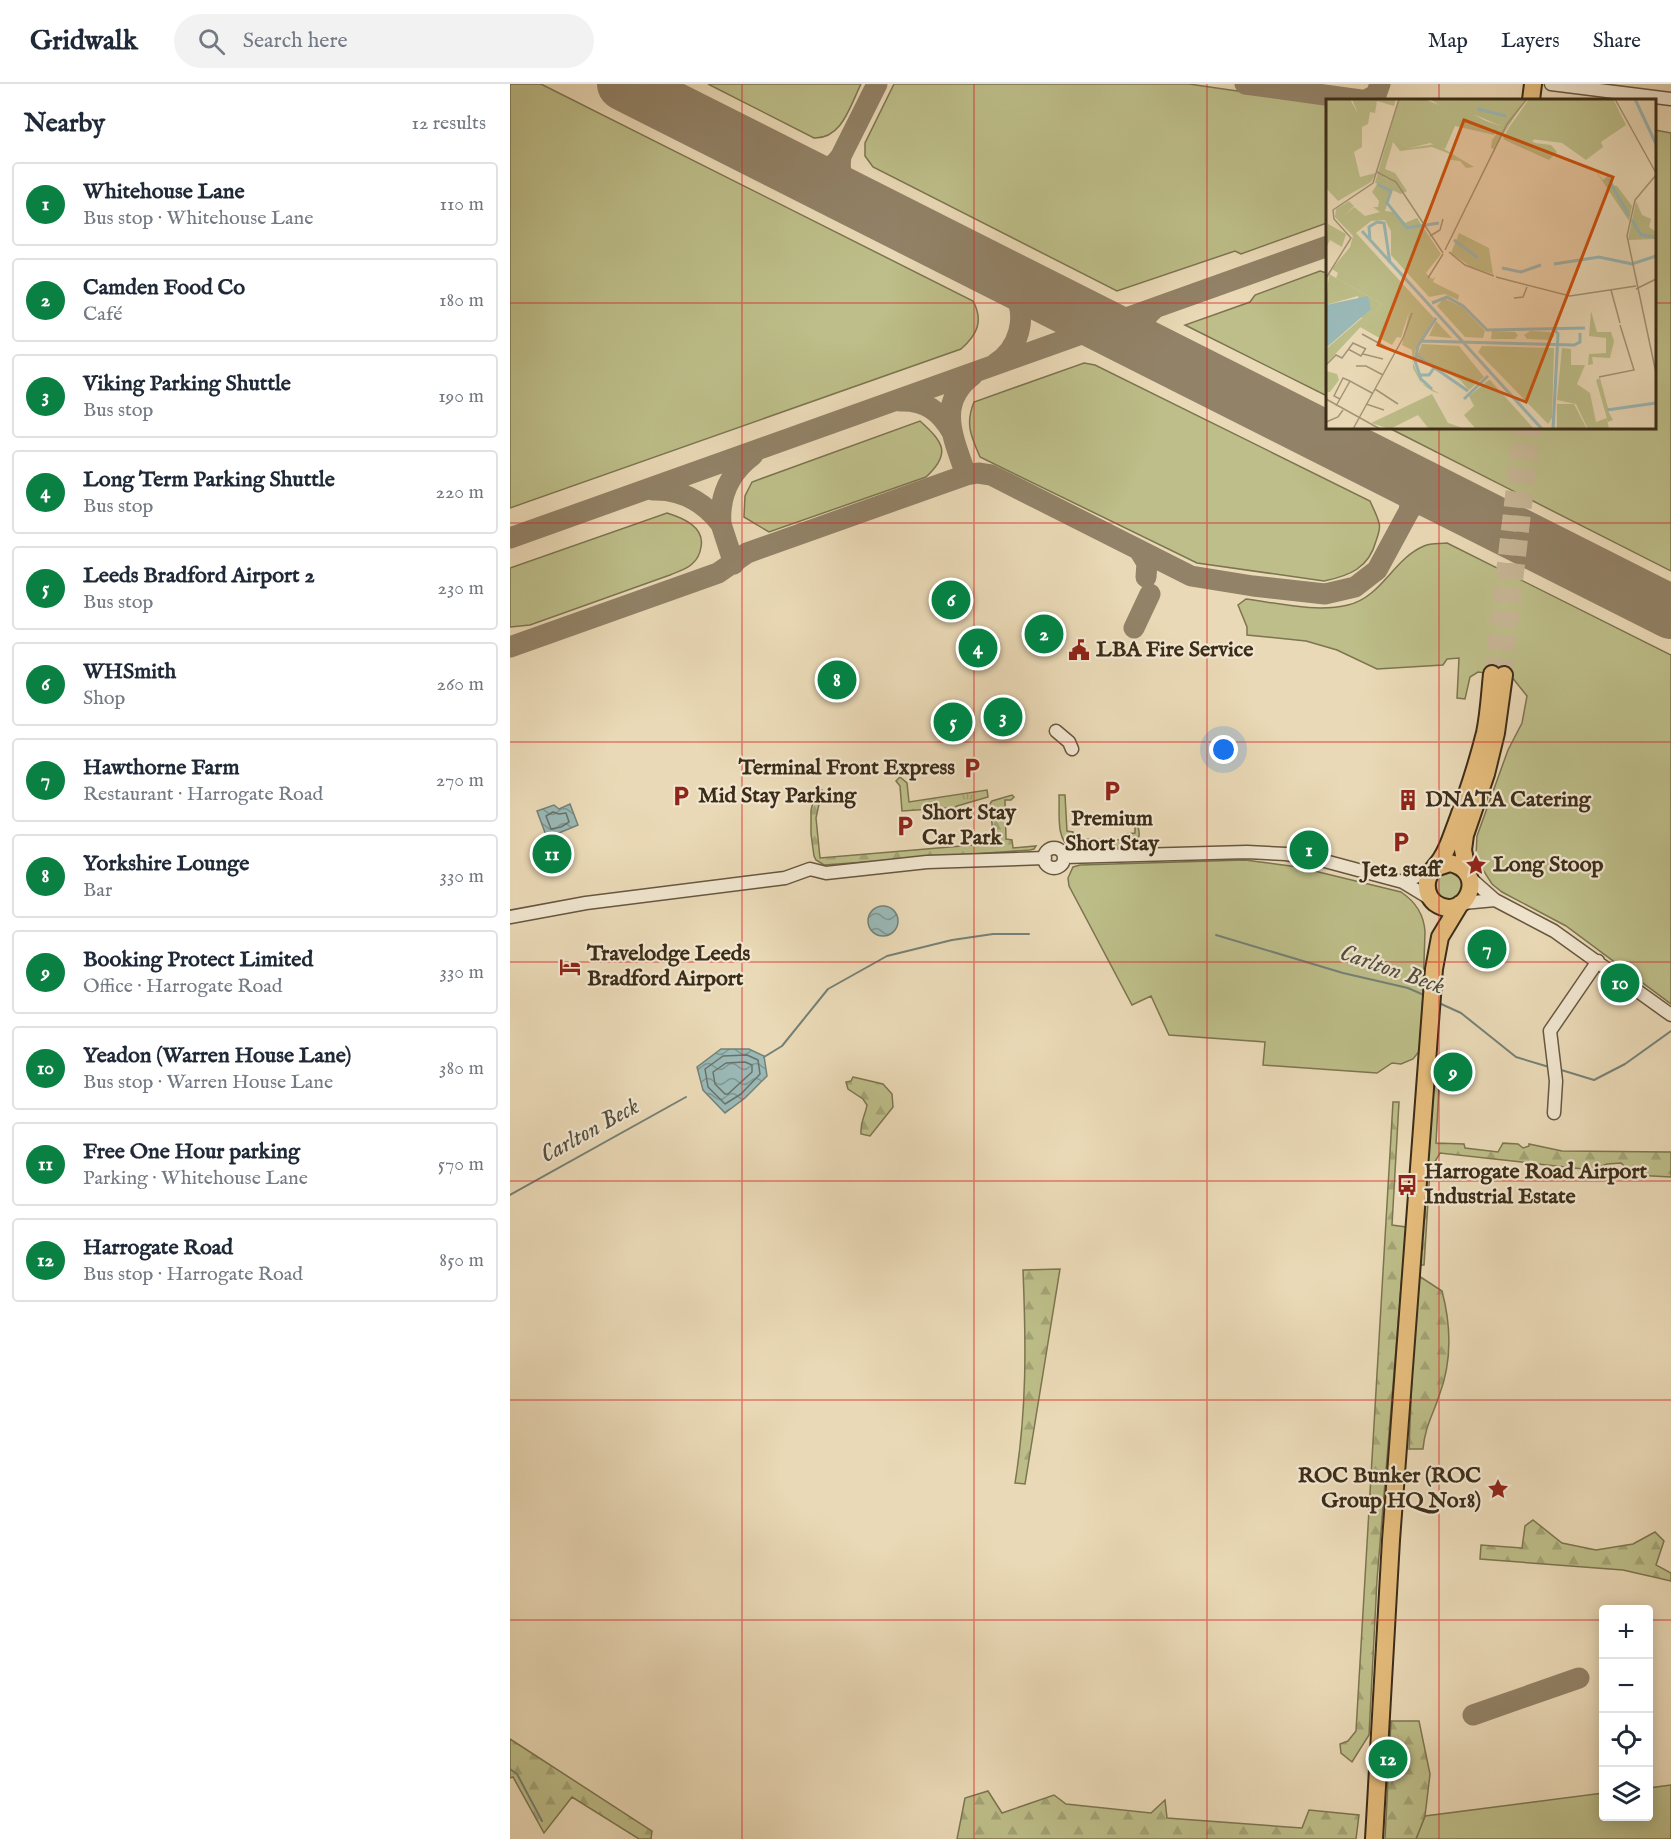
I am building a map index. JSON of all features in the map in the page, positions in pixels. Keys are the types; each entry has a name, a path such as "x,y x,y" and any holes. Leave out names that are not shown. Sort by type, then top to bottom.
{"highway":[{"path":"1531,99 1533,84"},
{"path":"1440,937 1432,900 1427,890 1427,882 1448,846 1496,733 1498,674"},
{"path":"1374,1839 1393,1516 1434,969 1440,937 1470,893 1463,850 1480,772"},
{"path":"1434,869 1449,863 1457,865 1469,876"},
{"path":"1432,900 1445,907 1461,904"}],"street":[{"path":"1551,84 1671,99"},
{"path":"1056,731 1069,742 1072,749"},
{"path":"510,917 586,903 785,878 810,868 826,873 927,862 1045,858 1047,852 1056,848 1064,857 1247,852 1287,854 1322,860 1402,882 1432,900"},
{"path":"1402,882 1434,869"},
{"path":"1469,876 1495,900 1554,931 1671,1015"},
{"path":"1461,904 1495,900"},
{"path":"1554,1113 1556,1081 1550,1047 1550,1030 1598,961"}],"green space":[{"path":"510,84 541,84 973,301 978,315 975,333 961,349 510,508"},
{"path":"708,84 861,84 849,111 838,127 824,137 814,138"},
{"path":"894,84 1189,84 1326,104 1326,223 1241,254 1235,251 1117,291 873,167 865,156 865,143"},
{"path":"1656,130 1671,133 1671,571 1391,429 1656,429"},
{"path":"1320,271 1326,273 1326,396 1185,325 1250,302 1255,295"},
{"path":"1084,363 1095,365 1370,501 1380,527 1368,558 1350,573 1324,581 1197,563 980,457 970,430 971,410 974,402"},
{"path":"920,421 939,442 942,454 934,469 926,477 769,532 744,517 745,496 752,482"},
{"path":"667,513 692,524 700,534 700,552 690,566 530,625 510,627 510,568"},
{"path":"1447,543 1671,655 1671,1004 1566,926 1502,892 1492,884 1483,870 1476,855 1477,836 1508,750 1522,723 1527,696 1511,676 1478,672 1470,677 1465,699 1457,698 1459,658 1447,659 1443,665 1377,669 1337,650 1306,641 1247,635 1247,627 1238,605 1246,599 1310,608 1348,605 1370,594 1413,552 1427,545"},
{"path":"900,777 907,783 909,802 987,790 988,797 957,806 947,813 946,808 902,811 900,786 896,781"},
{"path":"817,787 822,790 816,818 820,858 985,844 986,837 993,835 991,813 984,812 992,801 1012,795 1014,797 1011,800 1005,800 1006,839 1012,840 1013,848 1036,846 1030,850 824,865 814,856 811,834 811,810"},
{"path":"1059,795 1065,795 1067,831 1073,832 1073,839 1126,840 1127,834 1135,833 1135,818 1139,836 1129,845 1120,847 1072,848 1063,839 1061,833"},
{"path":"1245,860 1298,867 1401,892 1415,904 1421,914 1425,932 1421,1049 1413,1059 1401,1064 1392,1063 1377,1073 1263,1065 1265,1042 1169,1035 1151,996 1132,1005 1069,886 1068,878 1073,867"},
{"path":"1447,871 1456,872 1466,885 1456,902 1436,896 1436,880"},
{"path":"853,1077 883,1084 892,1094 893,1107 870,1136 861,1134 867,1105 863,1099 848,1089 846,1082 851,1081"},
{"path":"1433,1086 1439,1086 1436,1143 1464,1144 1465,1148 1498,1152 1503,1143 1518,1144 1523,1148 1529,1144 1562,1151 1671,1152 1671,1177 1634,1175 1621,1163 1607,1164 1592,1170 1440,1153 1430,1170 1424,1265 1418,1265"},
{"path":"1393,1102 1399,1102 1392,1225 1406,1227 1377,1580 1369,1735 1352,1762 1341,1753 1340,1744 1348,1741 1356,1731"},
{"path":"1060,1269 1025,1484 1015,1483 1022,1429 1025,1376 1023,1270"},
{"path":"1416,1274 1442,1291 1449,1344 1443,1383 1427,1428 1423,1449 1409,1449"},
{"path":"1533,1520 1562,1543 1596,1550 1633,1544 1655,1532 1664,1541 1656,1565 1671,1573 1671,1581 1623,1570 1480,1559 1481,1545 1522,1548 1525,1526"},
{"path":"1391,1721 1419,1721 1430,1774 1425,1816 1416,1839 1385,1839"},
{"path":"510,1739 652,1831 651,1839 639,1839 572,1797 544,1833 513,1777 510,1778"},
{"path":"1671,1785 1671,1839 1416,1839 1425,1816 1599,1794 1599,1821 1653,1821 1653,1787"},
{"path":"988,1791 1002,1813 1054,1795 1066,1804 1151,1813 1165,1800 1167,1818 1302,1828 1309,1810 1359,1815 1356,1839 957,1839 965,1798"}],"water":[{"path":"570,804 578,825 547,838 537,811 554,805 559,809"},
{"path":"883,906 894,910 898,921 894,932 883,936 872,932 868,921 872,910"},
{"path":"721,1049 749,1049 764,1056 767,1076 745,1098 725,1113 703,1090 697,1067"}],"waterway":[{"name":"Carlton Beck","path":"764,1057 782,1046 828,989 887,956 952,940 993,934 1029,934"},
{"name":"Carlton Beck","path":"1216,935 1343,973 1408,988 1426,996"},
{"name":"Carlton Beck","path":"1439,1003 1461,1013 1516,1057 1549,1067"},
{"name":"Carlton Beck","path":"1558,1069 1594,1080 1625,1064 1671,1031"},
{"name":"Carlton Beck","path":"510,1195 686,1097"},
{"path":"510,1769 517,1774 542,1821"}],"taxiway":[{"path":"841,156 877,84"},
{"path":"1245,84 1354,99"},
{"path":"1368,99 1376,95 1380,84"},
{"path":"796,170 822,171 832,166 841,156 840,170 843,182 860,203"},
{"path":"510,538 1326,247"},
{"path":"994,271 1014,292 1020,312 1019,332 1015,341 1010,350 995,364"},
{"path":"1067,307 1098,318 1120,318"},
{"path":"1154,309 1144,322 1143,334 1150,346 1162,356"},
{"path":"1090,335 1116,337 1141,345"},
{"path":"966,475 953,435 951,409 954,397 961,386 973,375"},
{"path":"900,401 917,402 931,408 952,432"},
{"path":"1294,423 1315,430 1326,429"},
{"path":"1342,429 1346,442 1366,459"},
{"path":"653,490 664,490 691,498 707,509 721,524 722,504 728,485 738,469 753,455"},
{"path":"510,647 718,573 747,553 966,475 978,473 991,475 1191,576 1325,594 1355,587 1377,570 1409,511"},
{"path":"1398,475 1409,491 1409,511 1426,498 1436,497 1448,500"},
{"path":"721,524 734,564"},
{"path":"1139,550 1147,563 1146,577"},
{"path":"1134,628 1150,594"},
{"path":"1473,1715 1579,1678"}],"runway":[{"path":"624,84 1671,612"}],"tunnel":[{"path":"1492,674 1521,429"},
{"path":"1504,675 1533,429"}],"place":[{"name":"WHSmith","path":"951,600"},
{"name":"Camden Food Co","path":"1044,634"},
{"name":"Long Term Parking Shuttle","path":"978,648"},
{"name":"LBA Fire Service","path":"1079,650"},
{"name":"Yorkshire Lounge","path":"837,680"},
{"name":"Viking Parking Shuttle","path":"1003,717"},
{"name":"Leeds Bradford Airport 2","path":"953,722"},
{"name":"Terminal Front Express","path":"972,768"},
{"name":"Premium Short Stay","path":"1112,791"},
{"name":"Mid Stay Parking","path":"681,796"},
{"name":"DNATA Catering","path":"1408,800"},
{"name":"Short Stay Car Park","path":"905,826"},
{"name":"Jet2 staff","path":"1401,842"},
{"name":"Whitehouse Lane","path":"1309,850"},
{"name":"Free One Hour parking","path":"552,854"},
{"name":"Long Stoop","path":"1476,865"},
{"name":"Hawthorne Farm","path":"1487,949"},
{"name":"Travelodge Leeds Bradford Airport","path":"570,967"},
{"name":"Yeadon (Warren House Lane)","path":"1620,983"},
{"name":"Booking Protect Limited","path":"1453,1072"},
{"name":"Harrogate Road Airport Industrial Estate","path":"1407,1185"},
{"name":"ROC Bunker (ROC Group HQ No18)","path":"1498,1489"},
{"name":"Harrogate Road","path":"1388,1759"}]}
